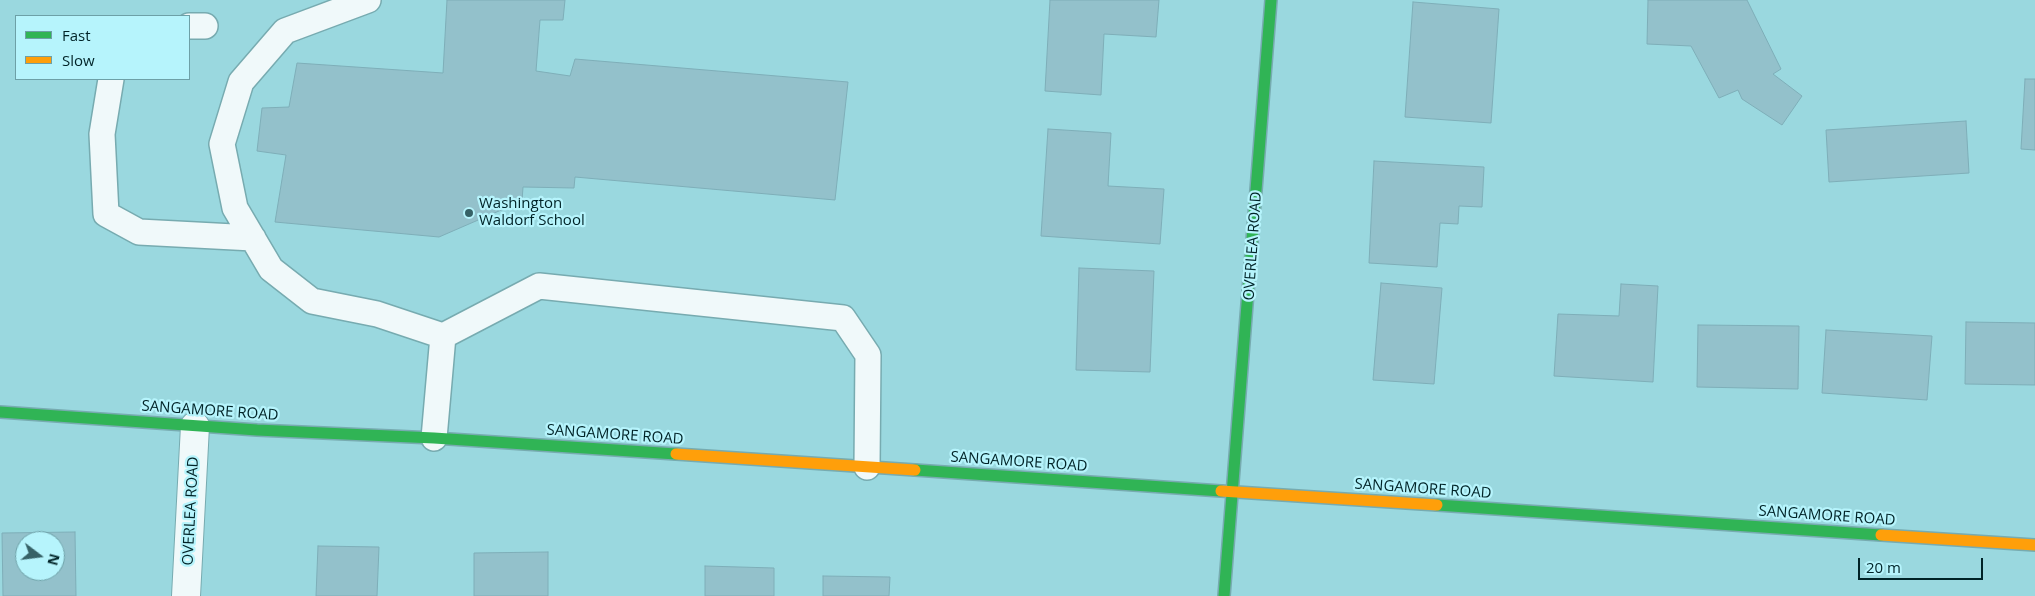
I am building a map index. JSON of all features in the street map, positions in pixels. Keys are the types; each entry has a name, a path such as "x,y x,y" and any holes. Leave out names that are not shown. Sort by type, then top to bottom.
{"street":[{"name":"OVERLEA ROAD","path":"1224,596 1234,492 1271,0"},
{"name":"SANGAMORE ROAD","path":"0,412 195,426 434,438 2035,546"},
{"name":"OVERLEA ROAD","path":"186,596 195,426"}],"lane":[{"path":"368,0 285,32 241,82 222,144 236,208 271,269 312,301 377,314 443,336 539,286 843,318 868,355 867,467"},
{"path":"111,80 102,134 106,214 139,232 253,238"},
{"path":"434,438 443,336"}],"building":[{"path":"447,0 565,0 563,20 540,20 536,71 570,76 575,59 848,82 835,200 575,177 574,188 523,187 522,201 439,237 275,222 286,155 257,151 262,108 289,107 297,63 443,73"},
{"path":"1050,0 1159,0 1156,37 1104,34 1101,95 1045,91"},
{"path":"1648,0 1747,0 1781,69 1773,74 1802,96 1782,125 1742,99 1738,90 1719,98 1691,46 1647,44"},
{"path":"1413,2 1499,9 1491,123 1405,117"},
{"path":"2025,79 2035,79 2035,150 2021,149"},
{"path":"1966,121 1969,173 1829,182 1826,130"},
{"path":"1048,129 1111,133 1108,186 1164,189 1160,244 1041,236"},
{"path":"1374,161 1484,167 1482,207 1459,206 1458,224 1440,223 1437,267 1369,263"},
{"path":"1079,268 1154,271 1150,372 1076,370"},
{"path":"1381,283 1442,288 1434,384 1373,380"},
{"path":"1621,284 1658,286 1653,382 1554,376 1558,314 1619,316"},
{"path":"1966,322 2035,323 2035,385 1965,384"},
{"path":"1698,325 1799,326 1798,389 1697,387"},
{"path":"1826,330 1932,336 1927,400 1822,393"},
{"path":"65,532 75,532 76,596 3,596 2,533 15,533 15,581 65,581"},
{"path":"318,546 379,547 377,596 316,596"},
{"path":"548,552 548,596 474,596 474,553"},
{"path":"705,566 774,568 774,596 705,596"},
{"path":"823,576 890,577 889,596 823,596"}],"traffic: fast":[{"path":"1224,596 1271,0"},
{"path":"0,412 257,430 434,438 676,454"},
{"path":"915,470 1221,491"},
{"path":"1437,505 1881,535"}],"traffic: slow":[{"path":"676,454 915,470"},
{"path":"1221,491 1437,505"},
{"path":"1881,535 2035,545"}],"place":[{"name":"Washington Waldorf School","path":"469,213"}]}
